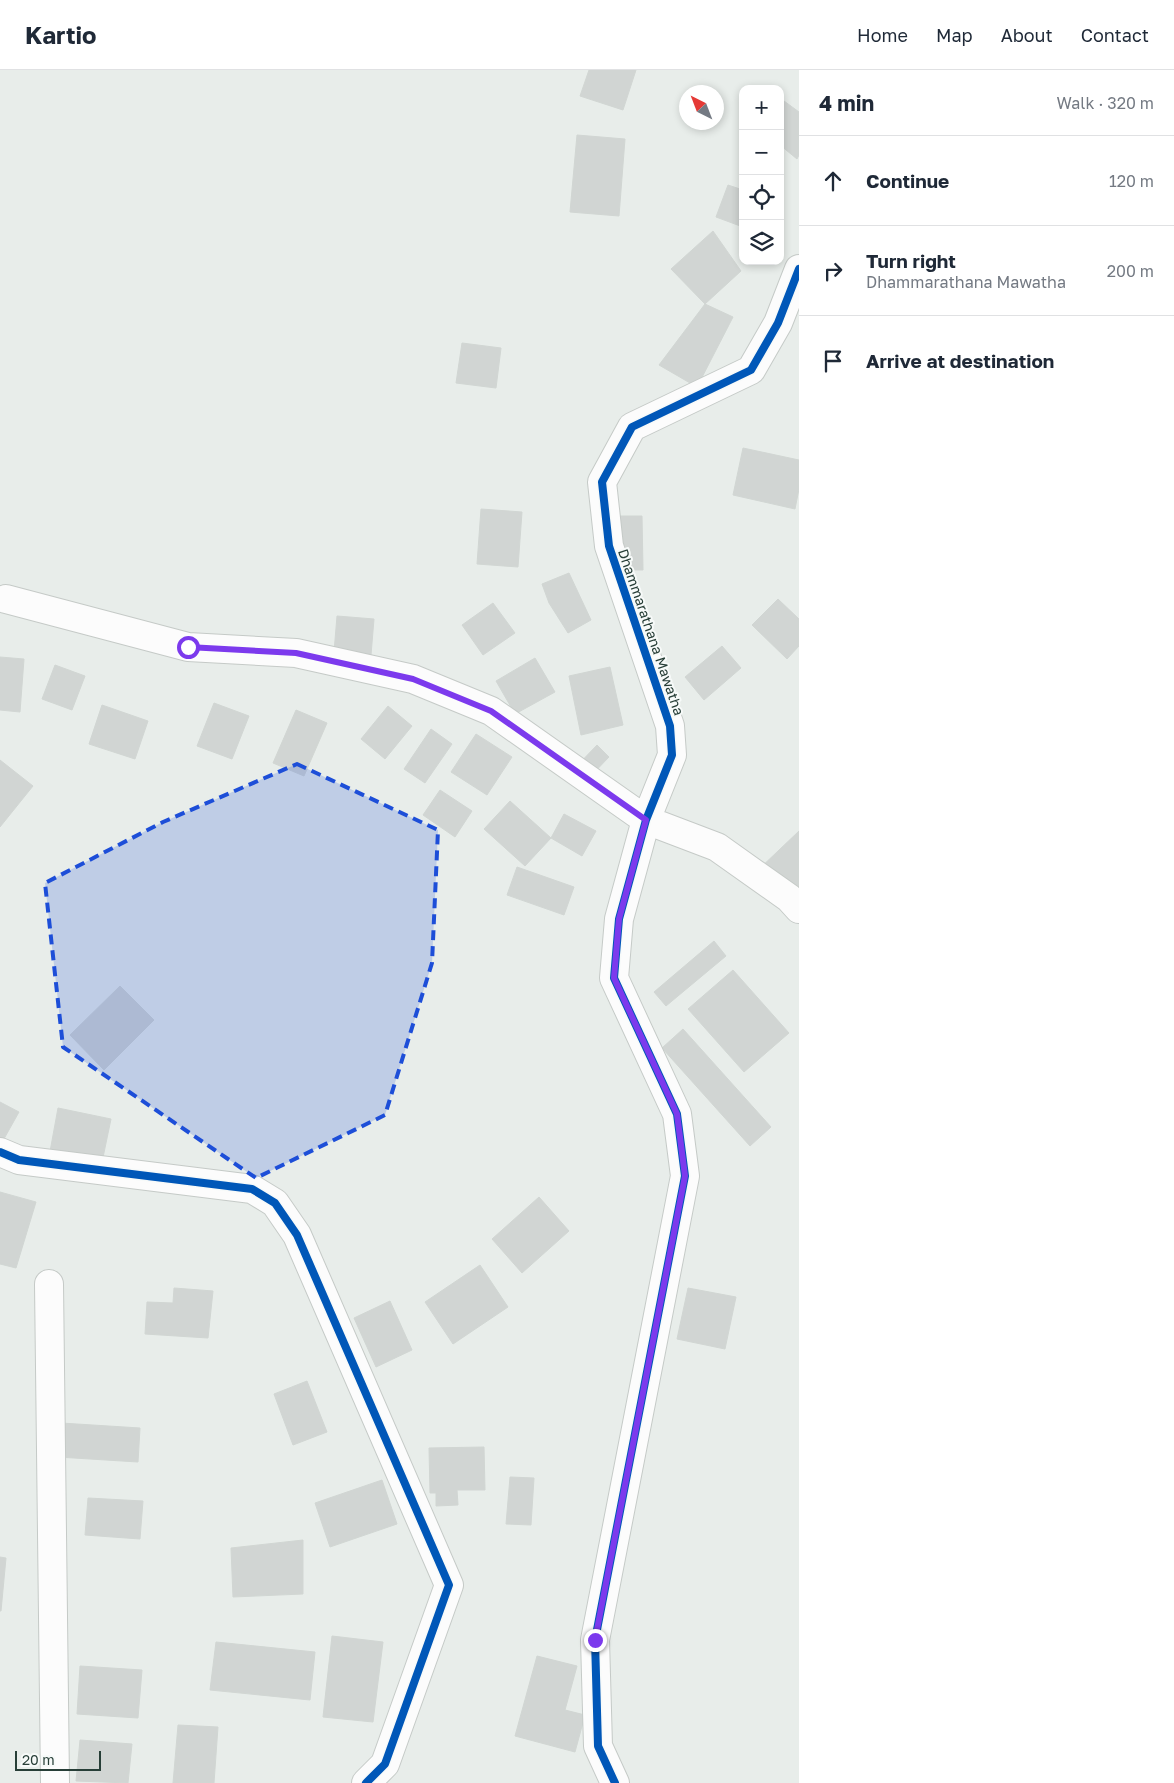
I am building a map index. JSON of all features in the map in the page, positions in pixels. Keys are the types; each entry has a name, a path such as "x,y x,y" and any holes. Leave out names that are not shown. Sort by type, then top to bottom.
{"street":[{"name":"Dhammarathana Mawatha","path":"615,1783 598,1746 595,1640 685,1176 677,1114 614,978 619,919 646,820 672,755 670,726 609,546 602,482 632,427 751,370 778,323 799,269"},
{"path":"6,599 188,647 296,653 413,679 491,711 646,820 717,847 789,898 799,909"},
{"path":"0,1152 20,1160 252,1189 275,1203 297,1235 449,1585 385,1764 366,1783"},
{"path":"49,1284 55,1783"}],"highlighted area":[{"path":"297,764 438,830 432,963 385,1115 256,1178 63,1047 45,883 163,822"}],"building":[{"path":"589,70 636,70 623,110 580,96"},
{"path":"784,101 799,112 799,155 797,159 784,148"},
{"path":"577,135 625,139 619,216 570,212"},
{"path":"728,185 739,189 739,226 716,217"},
{"path":"713,231 741,271 705,304 671,269"},
{"path":"705,304 733,317 697,387 659,365"},
{"path":"462,343 501,348 496,388 456,383"},
{"path":"743,448 799,460 799,489 795,509 733,495"},
{"path":"481,509 522,512 518,567 477,564"},
{"path":"619,516 642,516 643,570 620,570"},
{"path":"569,573 591,620 568,633 549,603 542,584"},
{"path":"778,599 799,619 799,646 787,659 752,625"},
{"path":"493,603 515,633 483,655 462,625"},
{"path":"337,616 374,619 371,655 334,652"},
{"path":"722,646 741,668 704,700 685,677"},
{"path":"0,657 24,659 20,712 0,710"},
{"path":"535,658 555,692 515,714 496,681"},
{"path":"55,665 85,676 72,710 42,699"},
{"path":"610,667 623,725 581,735 569,676"},
{"path":"214,703 249,716 232,759 197,746"},
{"path":"102,705 148,721 135,759 89,744"},
{"path":"388,706 412,726 385,759 361,739"},
{"path":"296,710 327,723 304,776 273,763"},
{"path":"431,729 452,744 425,783 404,769"},
{"path":"476,734 512,757 487,795 451,772"},
{"path":"597,745 609,757 586,781 574,769"},
{"path":"0,760 33,786 0,827"},
{"path":"440,790 472,811 455,837 423,815"},
{"path":"510,801 551,838 525,866 484,829"},
{"path":"564,814 596,831 582,856 551,838"},
{"path":"799,831 799,915 757,871"},
{"path":"517,867 574,887 564,915 507,895"},
{"path":"714,941 726,956 666,1006 654,992"},
{"path":"733,970 789,1033 744,1072 688,1009"},
{"path":"120,986 154,1020 104,1070 70,1035"},
{"path":"683,1029 771,1127 750,1146 662,1048"},
{"path":"0,1102 19,1112 0,1146"},
{"path":"58,1108 111,1119 101,1167 49,1157"},
{"path":"0,1192 36,1202 16,1268 0,1264"},
{"path":"539,1197 569,1231 522,1273 492,1239"},
{"path":"480,1265 508,1307 453,1344 425,1302"},
{"path":"174,1288 213,1291 208,1338 145,1334 147,1302 173,1303"},
{"path":"688,1288 736,1297 725,1349 677,1339"},
{"path":"390,1301 412,1350 376,1367 354,1318"},
{"path":"307,1381 327,1432 293,1445 274,1394"},
{"path":"61,1423 140,1428 138,1462 58,1457"},
{"path":"484,1447 485,1490 457,1490 458,1505 436,1506 436,1493 430,1493 429,1448"},
{"path":"510,1477 534,1478 531,1525 506,1524"},
{"path":"382,1480 397,1524 330,1547 315,1503"},
{"path":"88,1498 143,1501 140,1539 85,1535"},
{"path":"303,1540 303,1594 233,1597 231,1548"},
{"path":"0,1557 6,1558 1,1611 0,1611"},
{"path":"332,1636 383,1642 373,1722 323,1717"},
{"path":"216,1642 315,1652 310,1700 210,1690"},
{"path":"537,1656 577,1666 565,1710 585,1715 575,1752 515,1736"},
{"path":"80,1666 142,1670 138,1718 77,1714"},
{"path":"178,1725 218,1727 214,1783 173,1783"},
{"path":"80,1740 132,1744 128,1783 76,1781"}],"cycle path":[{"path":"615,1783 598,1746 595,1640 685,1176 677,1114 614,978 619,919 646,820 672,755 670,726 609,546 602,482 632,427 751,370 778,323 799,269"},
{"path":"0,1152 19,1160 252,1189 275,1203 297,1235 449,1585 385,1764 366,1783"}],"route":[{"path":"188,647 296,653 413,679 491,711 646,820 619,919 614,978 677,1114 685,1176 595,1640"}]}
